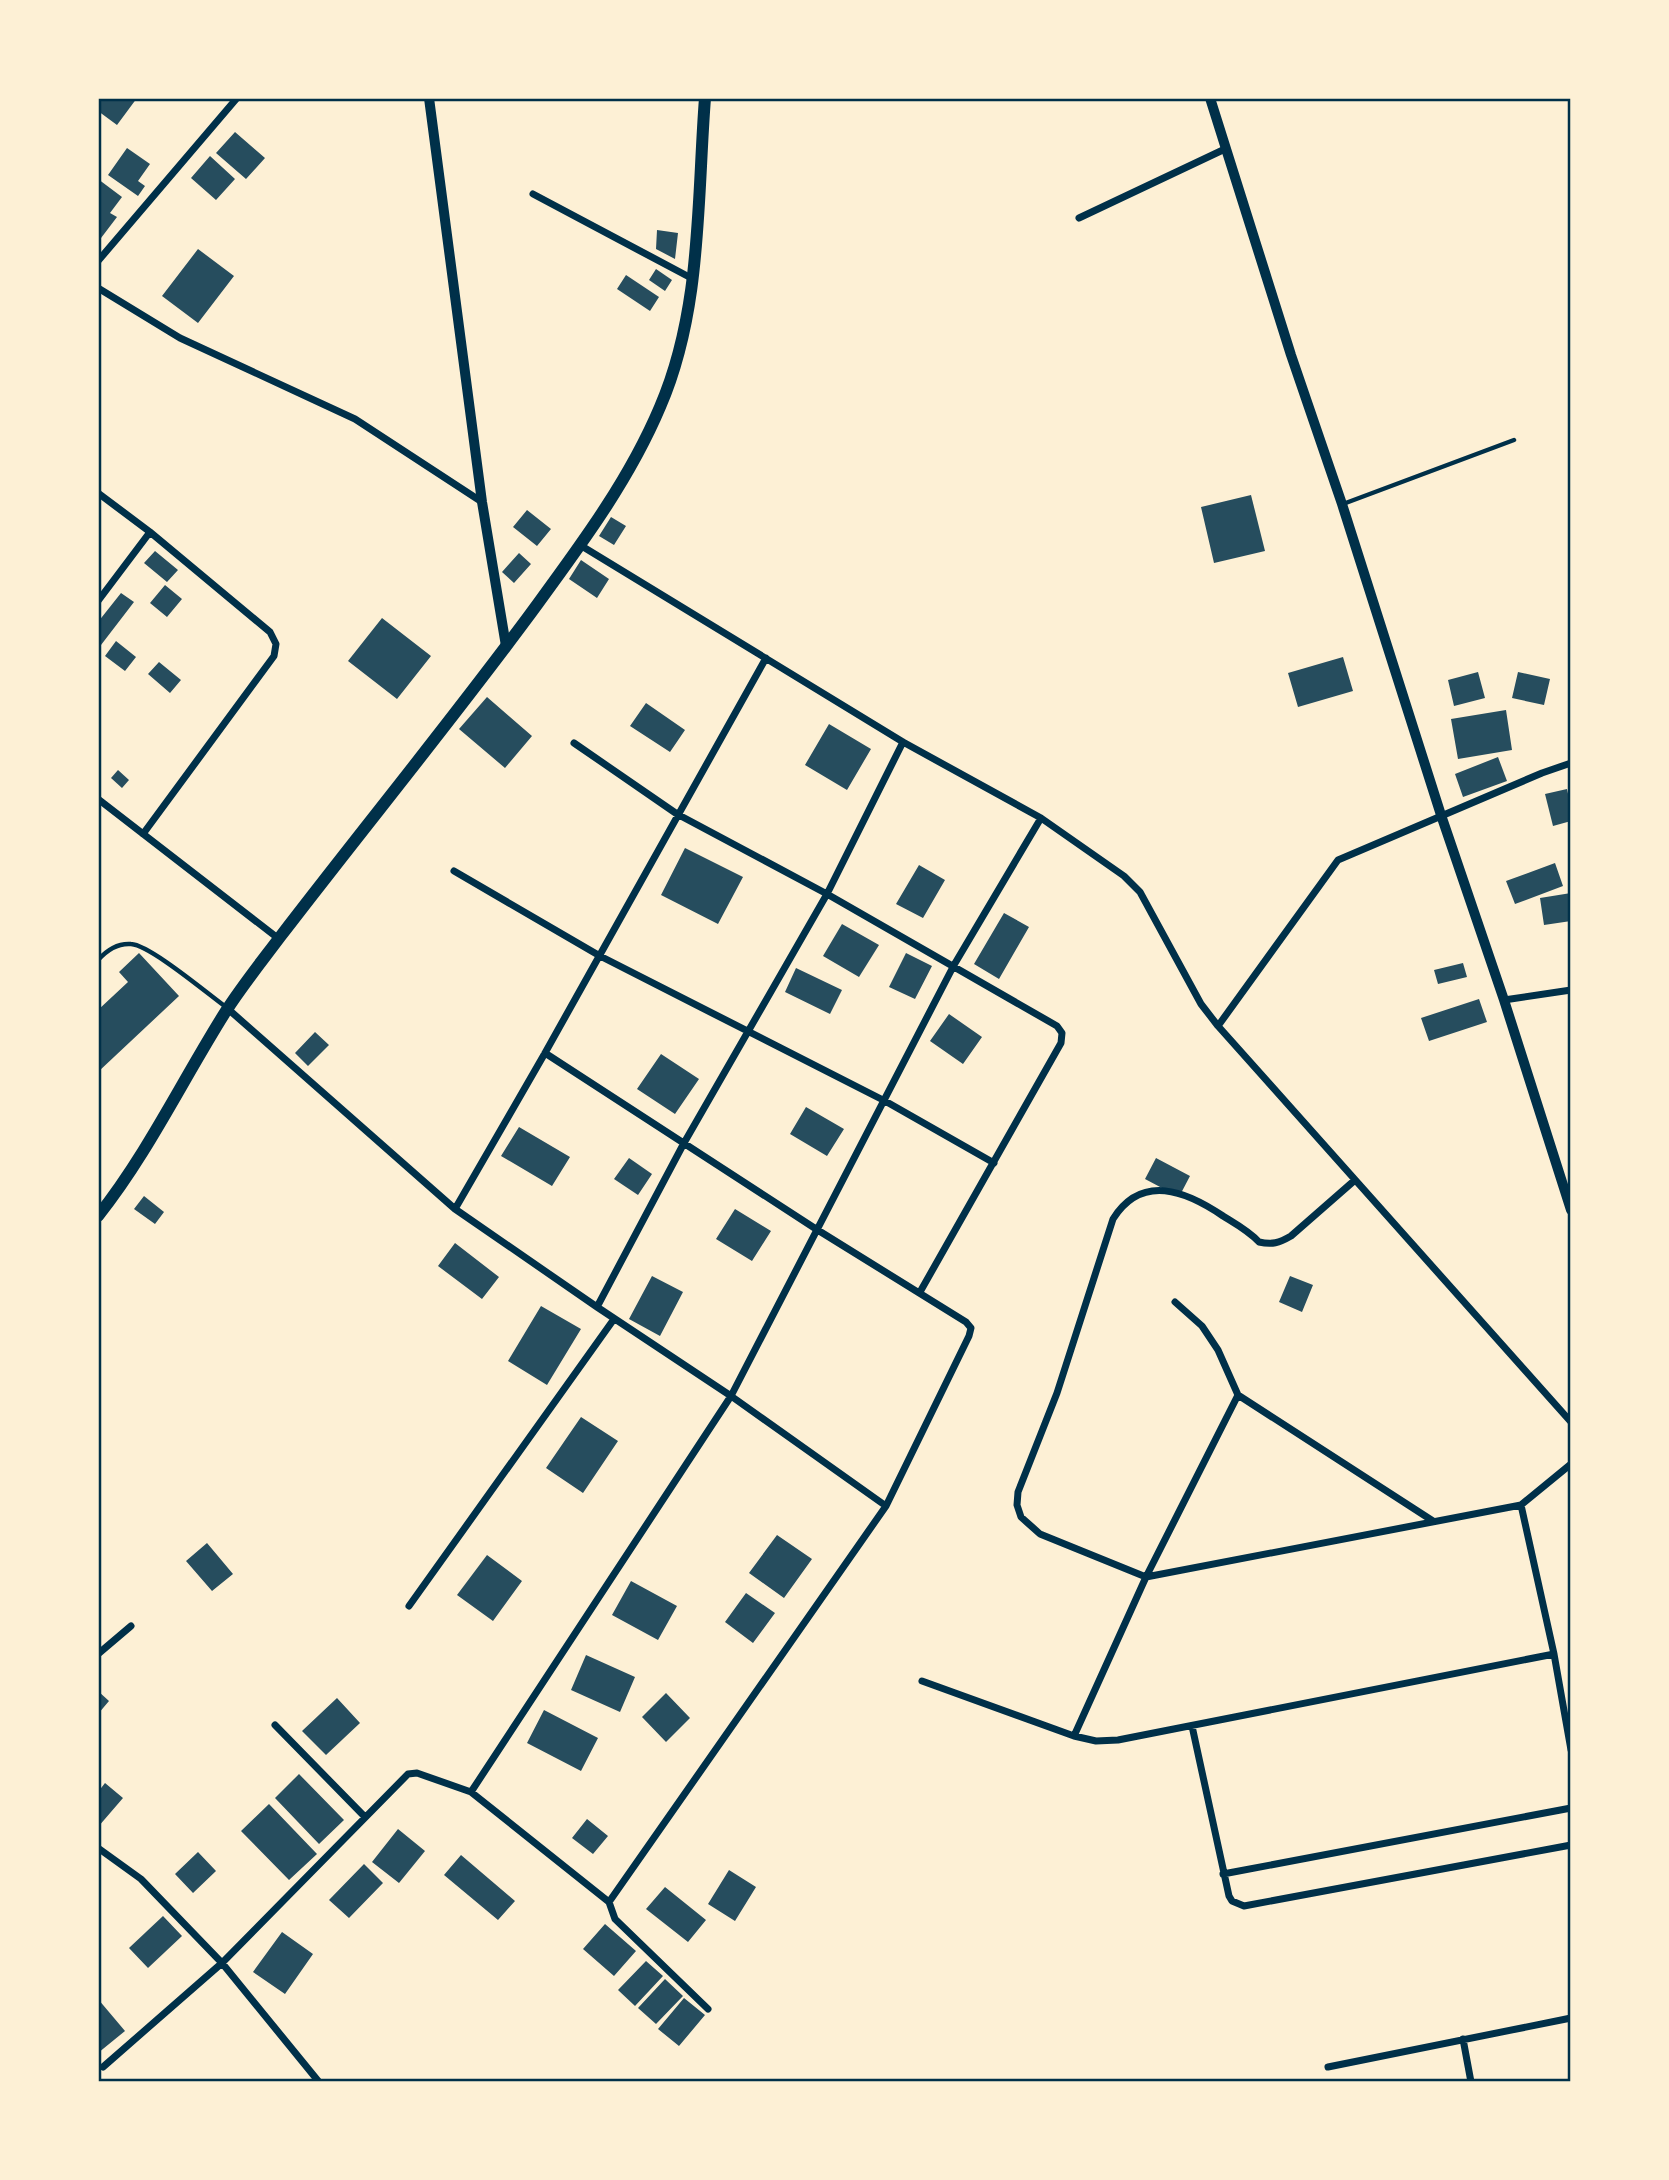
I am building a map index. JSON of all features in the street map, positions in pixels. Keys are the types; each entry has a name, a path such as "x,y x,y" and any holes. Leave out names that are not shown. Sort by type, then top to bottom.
{"main road":[{"path":"98,1216 121,1187 228,1009 506,646 615,494 660,407 686,324 693,279 705,98"}],"street":[{"path":"98,261 237,98"},
{"path":"429,98 482,502 506,646"},
{"path":"1210,98 1571,1210"},
{"path":"1079,218 1226,149"},
{"path":"533,194 693,279"},
{"path":"98,288 180,338 355,419 482,502"},
{"path":"98,493 150,532 270,632 276,644 274,656 143,834"},
{"path":"98,601 150,532"},
{"path":"580,545 903,742 1041,818 1124,876 1140,892 1201,1004 1217,1026 1571,1422"},
{"path":"454,1209 600,956 766,657"},
{"path":"597,1307 684,1143 827,894 903,742"},
{"path":"574,743 677,814 954,965 1057,1026 1062,1033 1061,1043 920,1292"},
{"path":"1217,1026 1338,860 1542,772 1571,763"},
{"path":"98,799 279,939"},
{"path":"471,1791 731,1396 954,965 1041,818"},
{"path":"454,871 600,956 885,1101 993,1163"},
{"path":"1504,1000 1571,990"},
{"path":"228,1009 454,1209 731,1396 886,1506"},
{"path":"545,1053 816,1229 967,1322 971,1328 886,1506 610,1902"},
{"path":"1355,1180 1291,1237 1269,1244 1259,1242 1199,1200 1180,1192 1159,1190 1140,1194 1124,1203 1114,1219 1057,1393 1018,1492 1017,1505 1021,1517 1040,1534 1146,1577 1521,1505 1571,1464"},
{"path":"1175,1301 1202,1326 1218,1350 1238,1395 1433,1521"},
{"path":"409,1606 614,1319"},
{"path":"1074,1736 1146,1577 1238,1395"},
{"path":"1521,1505 1554,1654 1571,1750"},
{"path":"98,1654 131,1626"},
{"path":"922,1681 1074,1736 1096,1741 1118,1741 1554,1654"},
{"path":"275,1725 365,1817"},
{"path":"1192,1726 1223,1874 1229,1896 1237,1904 1251,1906 1571,1845"},
{"path":"103,2067 222,1963 408,1774 417,1773 471,1791 610,1902 615,1919 708,2009"},
{"path":"1223,1874 1571,1808"},
{"path":"98,1848 141,1879 222,1963 319,2082"},
{"path":"1328,2067 1571,2018"},
{"path":"1463,2039 1471,2082"}],"lane":[{"path":"1342,504 1514,440"},
{"path":"98,960 117,946 132,943 150,951 228,1009"}],"building":[{"path":"98,98 137,98 117,125 98,111"},
{"path":"235,132 265,158 246,179 216,153"},
{"path":"127,148 150,164 138,181 145,186 138,196 108,175"},
{"path":"210,156 235,179 216,200 191,178"},
{"path":"98,179 122,197 110,213 117,217 98,242"},
{"path":"657,230 678,233 675,259 656,249"},
{"path":"198,249 234,276 198,323 162,296"},
{"path":"656,269 672,280 665,291 649,280"},
{"path":"626,275 659,297 650,311 617,289"},
{"path":"1251,495 1265,551 1214,563 1201,507"},
{"path":"527,510 551,529 537,546 513,527"},
{"path":"611,517 626,526 614,545 599,536"},
{"path":"155,551 178,570 167,582 144,563"},
{"path":"519,553 531,564 514,583 502,572"},
{"path":"581,560 609,579 597,598 569,579"},
{"path":"165,585 182,599 167,617 150,603"},
{"path":"121,593 134,602 101,645 98,643 98,622"},
{"path":"382,618 431,656 397,699 348,661"},
{"path":"116,641 136,657 125,671 105,656"},
{"path":"1343,657 1353,691 1298,707 1288,673"},
{"path":"159,662 181,680 170,693 148,674"},
{"path":"1478,672 1485,698 1454,706 1448,680"},
{"path":"1518,672 1550,679 1544,705 1512,698"},
{"path":"487,697 532,736 505,768 459,729"},
{"path":"646,703 685,730 670,752 630,726"},
{"path":"1506,710 1512,750 1458,759 1451,719"},
{"path":"829,724 871,749 847,790 805,765"},
{"path":"1498,757 1507,781 1463,797 1455,774"},
{"path":"118,770 129,780 122,788 111,778"},
{"path":"1567,789 1571,821 1553,826 1545,794"},
{"path":"685,848 743,877 718,924 661,895"},
{"path":"1555,863 1563,886 1515,904 1506,881"},
{"path":"919,865 945,880 923,918 896,904"},
{"path":"1571,893 1571,921 1544,925 1540,898"},
{"path":"1004,913 1029,927 999,979 974,964"},
{"path":"842,924 879,945 859,977 823,956"},
{"path":"139,953 179,996 98,1072 98,1010 128,982 119,972"},
{"path":"906,953 932,966 915,999 889,987"},
{"path":"1463,963 1467,977 1438,984 1434,970"},
{"path":"796,968 842,990 830,1014 785,992"},
{"path":"1479,999 1487,1022 1429,1041 1421,1018"},
{"path":"949,1014 982,1037 963,1064 930,1041"},
{"path":"315,1032 329,1045 308,1066 295,1053"},
{"path":"661,1054 699,1079 675,1114 637,1089"},
{"path":"806,1107 844,1129 827,1156 790,1134"},
{"path":"519,1127 570,1157 552,1186 501,1156"},
{"path":"629,1158 652,1174 638,1195 614,1179"},
{"path":"1156,1158 1190,1176 1179,1197 1145,1179"},
{"path":"144,1196 164,1212 155,1224 134,1209"},
{"path":"735,1209 771,1231 752,1261 716,1239"},
{"path":"455,1243 499,1277 482,1299 438,1266"},
{"path":"652,1276 683,1292 660,1336 629,1319"},
{"path":"1290,1276 1313,1285 1302,1312 1279,1302"},
{"path":"541,1306 581,1329 547,1385 508,1361"},
{"path":"581,1417 618,1441 583,1493 546,1468"},
{"path":"777,1535 812,1559 784,1598 749,1573"},
{"path":"207,1543 233,1574 212,1591 186,1561"},
{"path":"487,1555 522,1581 493,1621 457,1595"},
{"path":"631,1581 677,1606 658,1640 612,1615"},
{"path":"746,1593 775,1613 753,1643 725,1622"},
{"path":"586,1655 635,1677 620,1712 571,1690"},
{"path":"98,1691 109,1701 98,1714"},
{"path":"666,1693 690,1718 666,1742 642,1717"},
{"path":"337,1698 360,1723 326,1755 302,1731"},
{"path":"544,1710 598,1738 581,1771 527,1743"},
{"path":"299,1774 344,1820 319,1844 275,1798"},
{"path":"105,1783 123,1798 98,1827 98,1792"},
{"path":"269,1804 317,1854 289,1880 241,1831"},
{"path":"587,1819 608,1836 593,1854 572,1838"},
{"path":"398,1829 425,1851 399,1883 372,1862"},
{"path":"198,1852 216,1871 193,1893 175,1874"},
{"path":"461,1855 515,1901 498,1920 444,1875"},
{"path":"364,1864 383,1883 349,1918 329,1900"},
{"path":"729,1870 756,1887 735,1921 708,1904"},
{"path":"665,1887 706,1920 688,1942 646,1909"},
{"path":"163,1916 182,1936 148,1968 129,1948"},
{"path":"605,1924 636,1951 614,1976 583,1949"},
{"path":"282,1932 313,1954 285,1994 253,1972"},
{"path":"646,1961 663,1976 635,2006 618,1990"},
{"path":"665,1979 683,1996 656,2024 638,2008"},
{"path":"684,1998 705,2015 679,2046 658,2029"},
{"path":"98,1999 125,2031 98,2053"}]}
